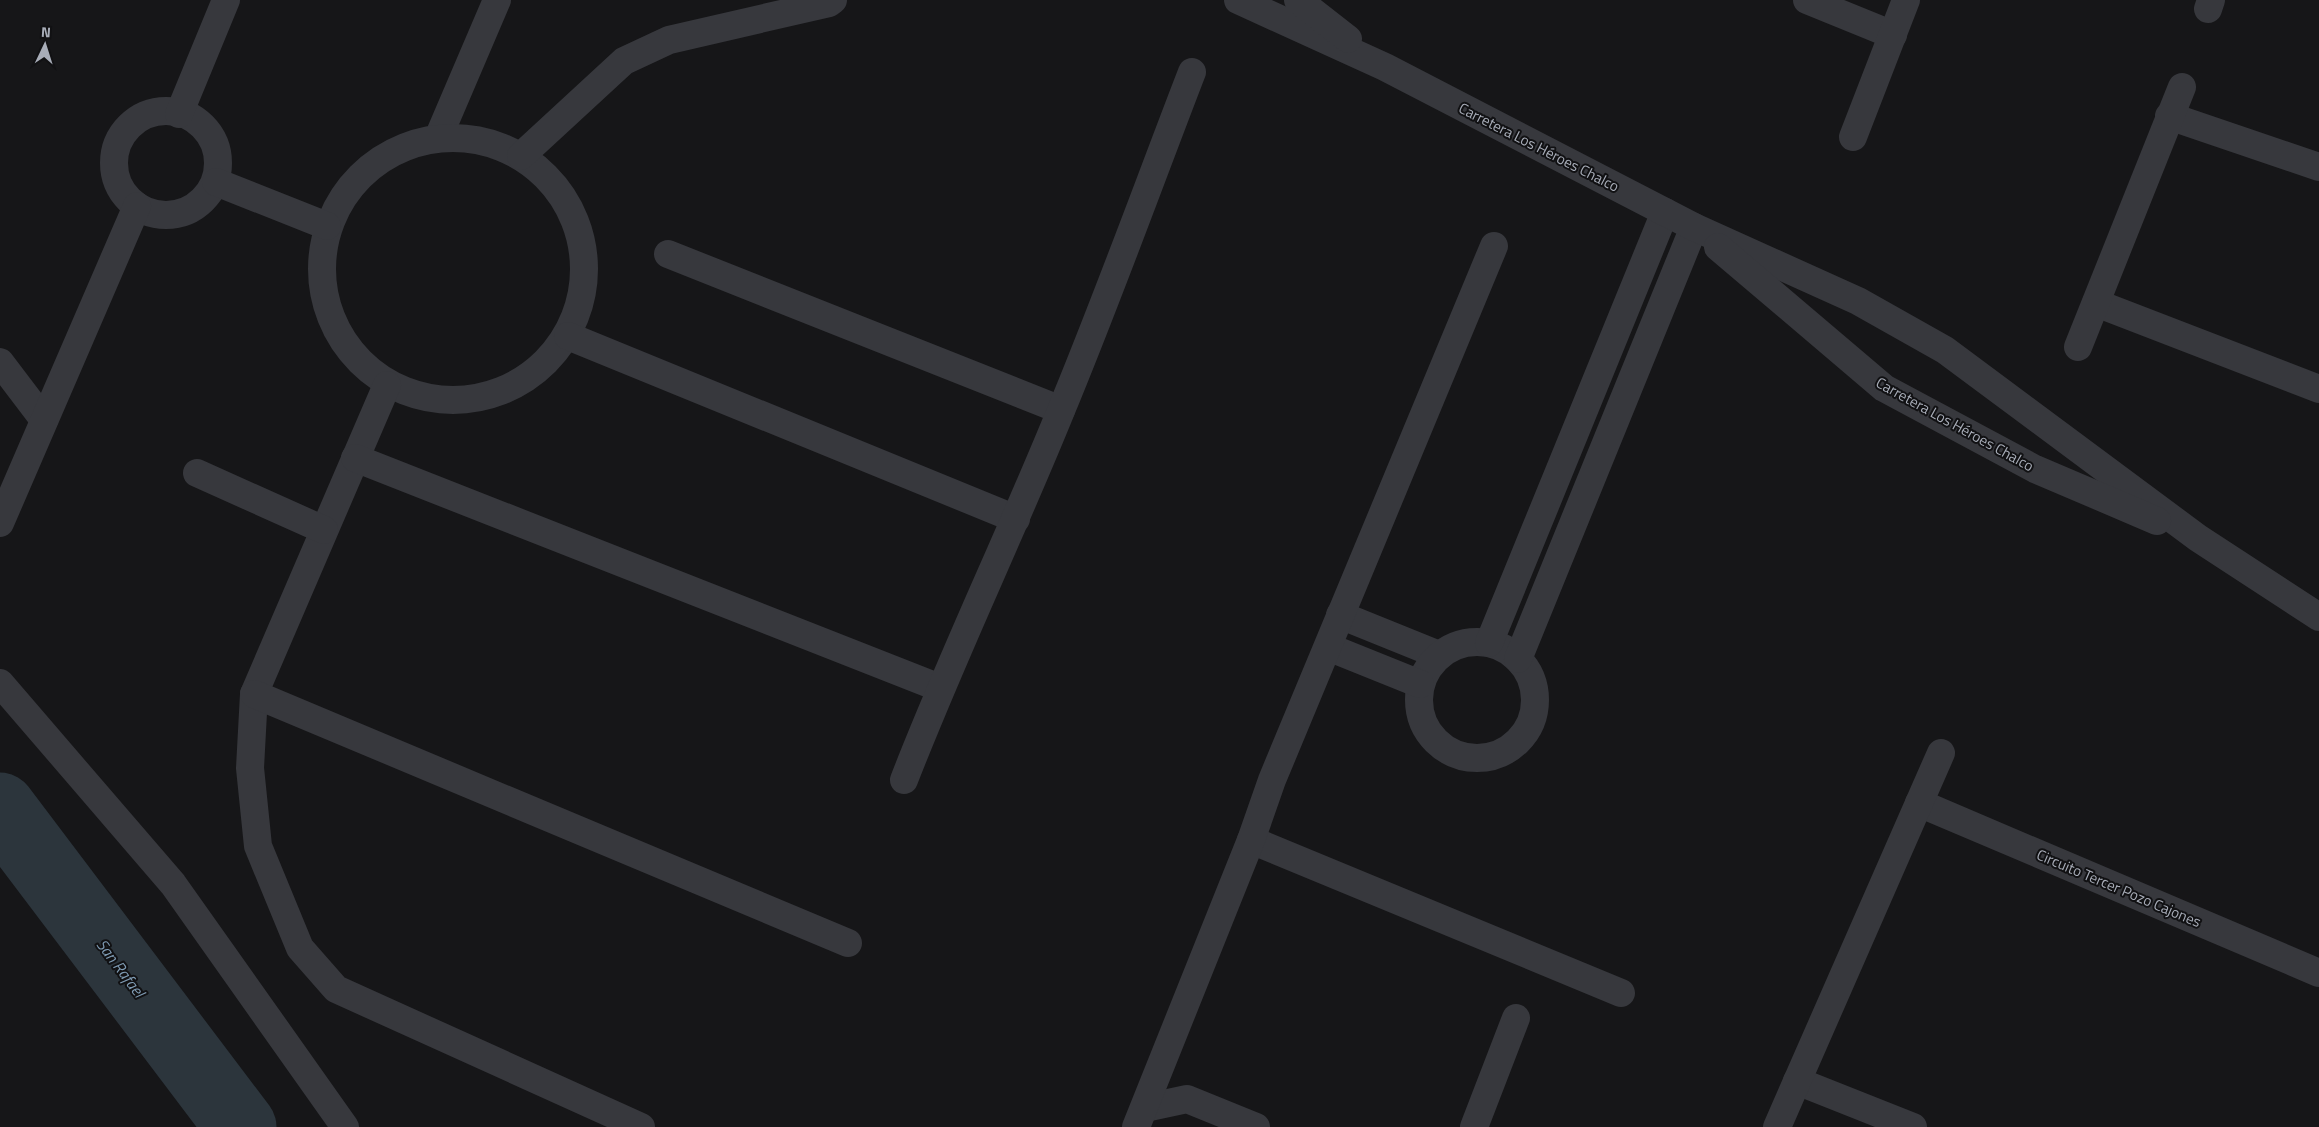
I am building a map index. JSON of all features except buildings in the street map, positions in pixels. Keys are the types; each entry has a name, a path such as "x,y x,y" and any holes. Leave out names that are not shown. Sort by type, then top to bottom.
{"street":[{"path":"179,114 226,0"},
{"path":"438,138 497,0"},
{"path":"520,156 624,61 669,40 829,3 833,0"},
{"name":"Carretera Los Héroes Chalco","path":"1238,0 1385,67 1694,227 1858,301 1945,350 2198,538 2319,617"},
{"name":"Carretera Los Héroes Chalco","path":"1298,0 1385,67"},
{"path":"1807,0 1893,35"},
{"path":"1853,137 1906,0"},
{"path":"904,780 940,688 1016,519 1061,410 1192,72"},
{"path":"2078,347 2182,87"},
{"path":"173,111 196,120 213,139 219,163 216,182 196,207 172,216 147,213 126,198 114,176 114,151 126,128 147,114 173,111"},
{"path":"2169,116 2319,167"},
{"path":"438,138 480,140 520,156 559,190 582,236 585,288 568,336 520,385 510,388 453,403 387,385 345,348 322,298 327,226 344,192 385,156 438,138"},
{"path":"216,182 327,226"},
{"path":"0,523 136,206"},
{"path":"1489,643 1664,212"},
{"path":"1518,659 1694,227"},
{"name":"Carretera Los Héroes Chalco","path":"1694,227 1884,388 2035,469 2198,538"},
{"path":"1140,1118 1251,840 1272,780 1494,246"},
{"path":"668,254 1061,410"},
{"path":"2096,303 2319,389"},
{"path":"568,336 1016,519"},
{"path":"0,362 44,420"},
{"path":"387,385 254,694 250,768 258,846 300,948 336,990 641,1127"},
{"path":"355,458 940,688"},
{"path":"197,473 324,530"},
{"path":"1340,615 1439,655"},
{"path":"1463,643 1489,643 1505,649 1518,659 1532,682 1534,709 1525,734 1505,752 1478,758 1451,753 1430,736 1419,711 1420,684 1428,668 1439,655 1463,643"},
{"path":"1328,647 1420,684"},
{"path":"0,683 172,884 345,1127"},
{"path":"254,694 848,943"},
{"path":"1777,1127 1941,753"},
{"name":"Circuito Tercer Pozo Cajones","path":"1919,803 2319,973"},
{"path":"1251,840 1621,994"},
{"path":"1474,1127 1516,1018"},
{"path":"1797,1081 1913,1127"},
{"path":"1140,1118 1187,1099 1256,1127"}],"waterway":[{"name":"San Rafael","path":"0,808 241,1127"}]}
